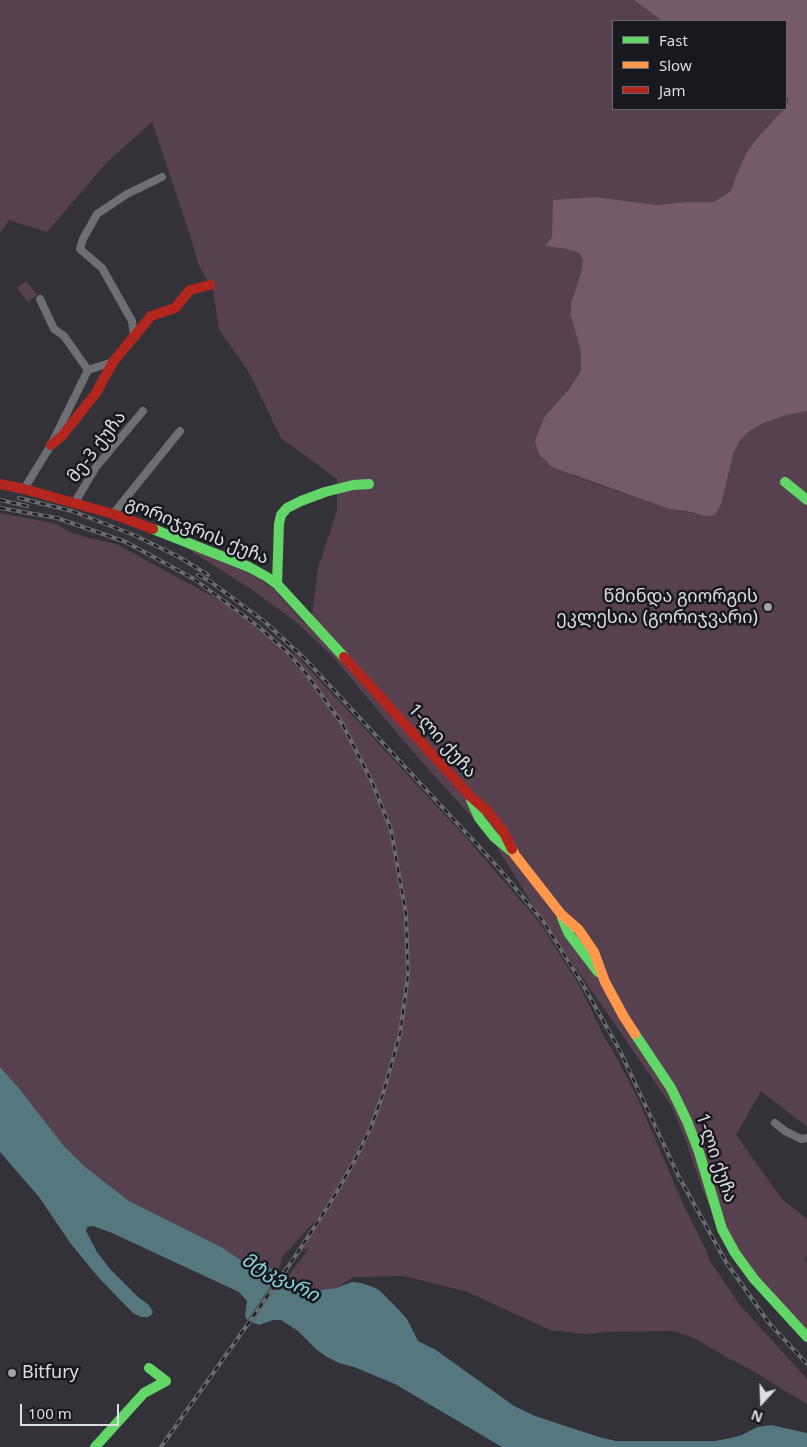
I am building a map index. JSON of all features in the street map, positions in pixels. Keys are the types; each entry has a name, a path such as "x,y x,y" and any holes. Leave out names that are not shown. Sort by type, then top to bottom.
{"main road":[{"path":"51,445 62,436 96,392 113,362 151,316 175,308 190,290 210,285"},
{"path":"785,482 807,500"},
{"name":"გორიჯვრის ქუჩა","path":"0,484 75,502 113,514 249,567 277,584 390,708"},
{"path":"277,584 279,524 287,508 325,492 353,485 368,484"},
{"name":"1-ლი ქუჩა","path":"390,708 470,796 488,812 503,831 515,855 561,914 569,934 605,982 624,1017 671,1088 699,1152 722,1228 735,1253 777,1305 807,1337"},
{"path":"95,1447 144,1393 166,1381 149,1368"}],"street":[{"path":"134,336 132,321 102,268 80,249 83,239 97,214 126,194 162,177"},
{"path":"40,299 54,329 64,336 88,370"},
{"path":"24,489 51,445 88,370 113,362"},
{"name":"მე-3 ქუჩა","path":"75,502 96,467 143,411"},
{"path":"113,514 180,431"},
{"path":"775,1123 801,1139 807,1138"}],"shaded area":[{"path":"0,0 634,0 661,20 612,20 612,110 783,110 735,178 731,191 713,202 657,205 596,197 554,201 552,237 545,246 579,253 583,260 581,273 571,303 571,316 581,352 581,371 569,389 553,407 572,475 669,509 696,514 726,483 733,455 739,442 747,433 761,424 787,415 807,411 807,1127 761,1091 736,1135 782,1199 807,1219 807,1256 805,1260 807,1262 807,1341 733,1254 704,1193 684,1136 670,1104 540,916 491,838 413,752 333,657 295,621 251,589 183,546 245,570 274,589 304,623 312,616 318,568 337,511 337,479 281,438 251,376 219,329 213,290 199,266 152,122 107,162 47,232 9,220 0,233"},
{"path":"634,0 807,0 807,411 787,415 761,424 747,433 739,442 733,455 721,504 715,515 707,516 669,509 552,467 539,454 535,441 544,418 569,389 581,371 581,352 571,316 571,303 581,273 583,260 579,253 545,246 552,237 553,200 596,197 657,205 713,202 731,191 747,152 783,110 787,110 787,20 661,20"},
{"path":"26,281 37,295 28,302 17,288"},
{"path":"0,513 57,524 67,531 116,544 230,606 297,656 470,842 540,923 579,985 605,1039 637,1097 710,1261 739,1304 807,1379 807,1404 694,1338 674,1331 586,1334 552,1331 468,1292 404,1276 353,1277 336,1288 315,1291 299,1287 287,1278 309,1248 299,1252 327,1208 282,1257 278,1273 264,1265 253,1266 245,1263 223,1248 129,1201 84,1166 64,1146 0,1067"}],"water":[{"name":"მტკვარი","path":"0,1067 64,1146 84,1166 129,1201 223,1248 245,1263 253,1266 267,1266 299,1287 315,1291 336,1288 352,1282 361,1283 379,1290 407,1319 418,1341 436,1350 514,1406 535,1416 616,1441 715,1441 742,1435 757,1427 771,1425 807,1433 807,1447 502,1447 395,1384 327,1357 298,1331 281,1320 273,1320 259,1325 247,1320 245,1316 247,1301 239,1292 112,1233 93,1226 87,1227 86,1231 97,1252 110,1269 138,1297 149,1305 153,1312 151,1315 141,1317 133,1313 99,1278 71,1244 39,1197 0,1152"}],"pier":[{"path":"281,1272 285,1274 250,1325 246,1322"}],"railway":[{"path":"19,498 72,511 134,535 179,557 208,575"},
{"path":"0,500 27,506"},
{"path":"0,508 57,518 126,542 194,579 259,627 287,652 305,672 343,725 373,784 391,830 406,914 408,976 400,1034 383,1094 371,1127 355,1160 329,1205 288,1267 161,1447"},
{"path":"198,575 211,582 265,622 306,660 496,865 543,921 582,983 620,1051 678,1175 726,1262 769,1323 807,1364"}],"traffic: fast":[{"path":"785,482 807,500"},
{"path":"277,584 279,524 281,515 287,508 325,492 353,485 369,484"},
{"path":"153,529 249,567 267,577 277,584 344,657"},
{"path":"471,800 479,818 494,837 511,851"},
{"path":"562,918 569,934 598,972"},
{"path":"635,1034 671,1088 687,1121 699,1152 722,1229 735,1253 754,1279 807,1337"},
{"path":"95,1447 144,1393 166,1381 149,1368"}],"traffic: slow":[{"path":"512,849 561,914 579,930 594,952 605,982 635,1034"}],"traffic: jam":[{"path":"51,445 62,436 96,393 113,362 151,316 175,308 190,290 210,285"},
{"path":"0,484 113,514 153,529"},
{"path":"344,657 470,796 488,812 503,831 512,849"}],"place":[{"name":"წმინდა გიორგის ეკლესია (გორიჯვარი)","path":"768,607"},
{"name":"Bitfury","path":"12,1373"}]}
